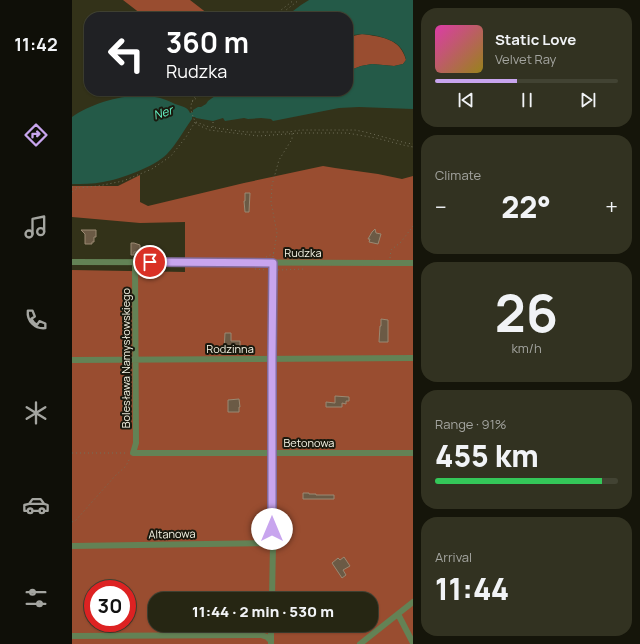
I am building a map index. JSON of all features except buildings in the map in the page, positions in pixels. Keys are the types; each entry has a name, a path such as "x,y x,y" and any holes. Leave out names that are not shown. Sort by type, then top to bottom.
{"street":[{"name":"Rudzka","path":"72,262 413,263"},
{"name":"Bolesława Namysłowskiego","path":"133,453 136,443 135,262"},
{"path":"272,592 273,263"},
{"name":"Rodzinna","path":"72,360 413,358"},
{"name":"Betonowa","path":"133,453 413,453"},
{"name":"Altanowa","path":"72,546 272,543"},
{"path":"360,644 413,602"},
{"path":"398,614 413,643"},
{"path":"72,636 261,635 267,637 271,642"}],"path":[{"path":"278,12 294,0"},
{"path":"283,12 299,0"},
{"path":"195,96 191,107 194,119 197,125 206,129 263,136 347,133 413,147"},
{"path":"192,102 199,96"},
{"path":"213,121 213,128"},
{"path":"195,122 213,128 252,132 355,130 413,144"},
{"path":"72,187 78,188 98,186 123,181 152,169 172,156 195,122"},
{"path":"273,263 277,233 271,202 272,186 279,160 292,139 292,131"},
{"path":"72,192 78,188"},
{"path":"390,263 391,250 402,242 413,226"},
{"path":"266,257 274,253"},
{"path":"72,453 133,453 126,466 115,476 76,520 72,522"}],"shaded area":[{"path":"123,0 190,0 206,12 139,12"},
{"path":"362,34 389,40 399,47 406,60 403,64 394,66 372,64 353,69 353,36"},
{"path":"323,166 402,179 413,176 413,644 72,644 72,270 185,272 185,222 140,223 72,217 72,186 118,186 140,175 140,202 148,206"}],"water":[{"name":"Ner","path":"309,0 413,0 413,109 359,107 339,108 273,121 271,119 244,118 225,121 223,118 213,121 192,117 177,142 167,154 146,168 110,180 95,183 72,184 72,117 90,107 123,97 145,96 158,97 182,106 190,113 198,107 206,104 215,96 353,96 353,69 372,64 394,66 403,64 406,60 402,49 390,40 365,34 353,36 353,12 292,12"}],"route":[{"path":"150,262 273,263 272,529"}]}
